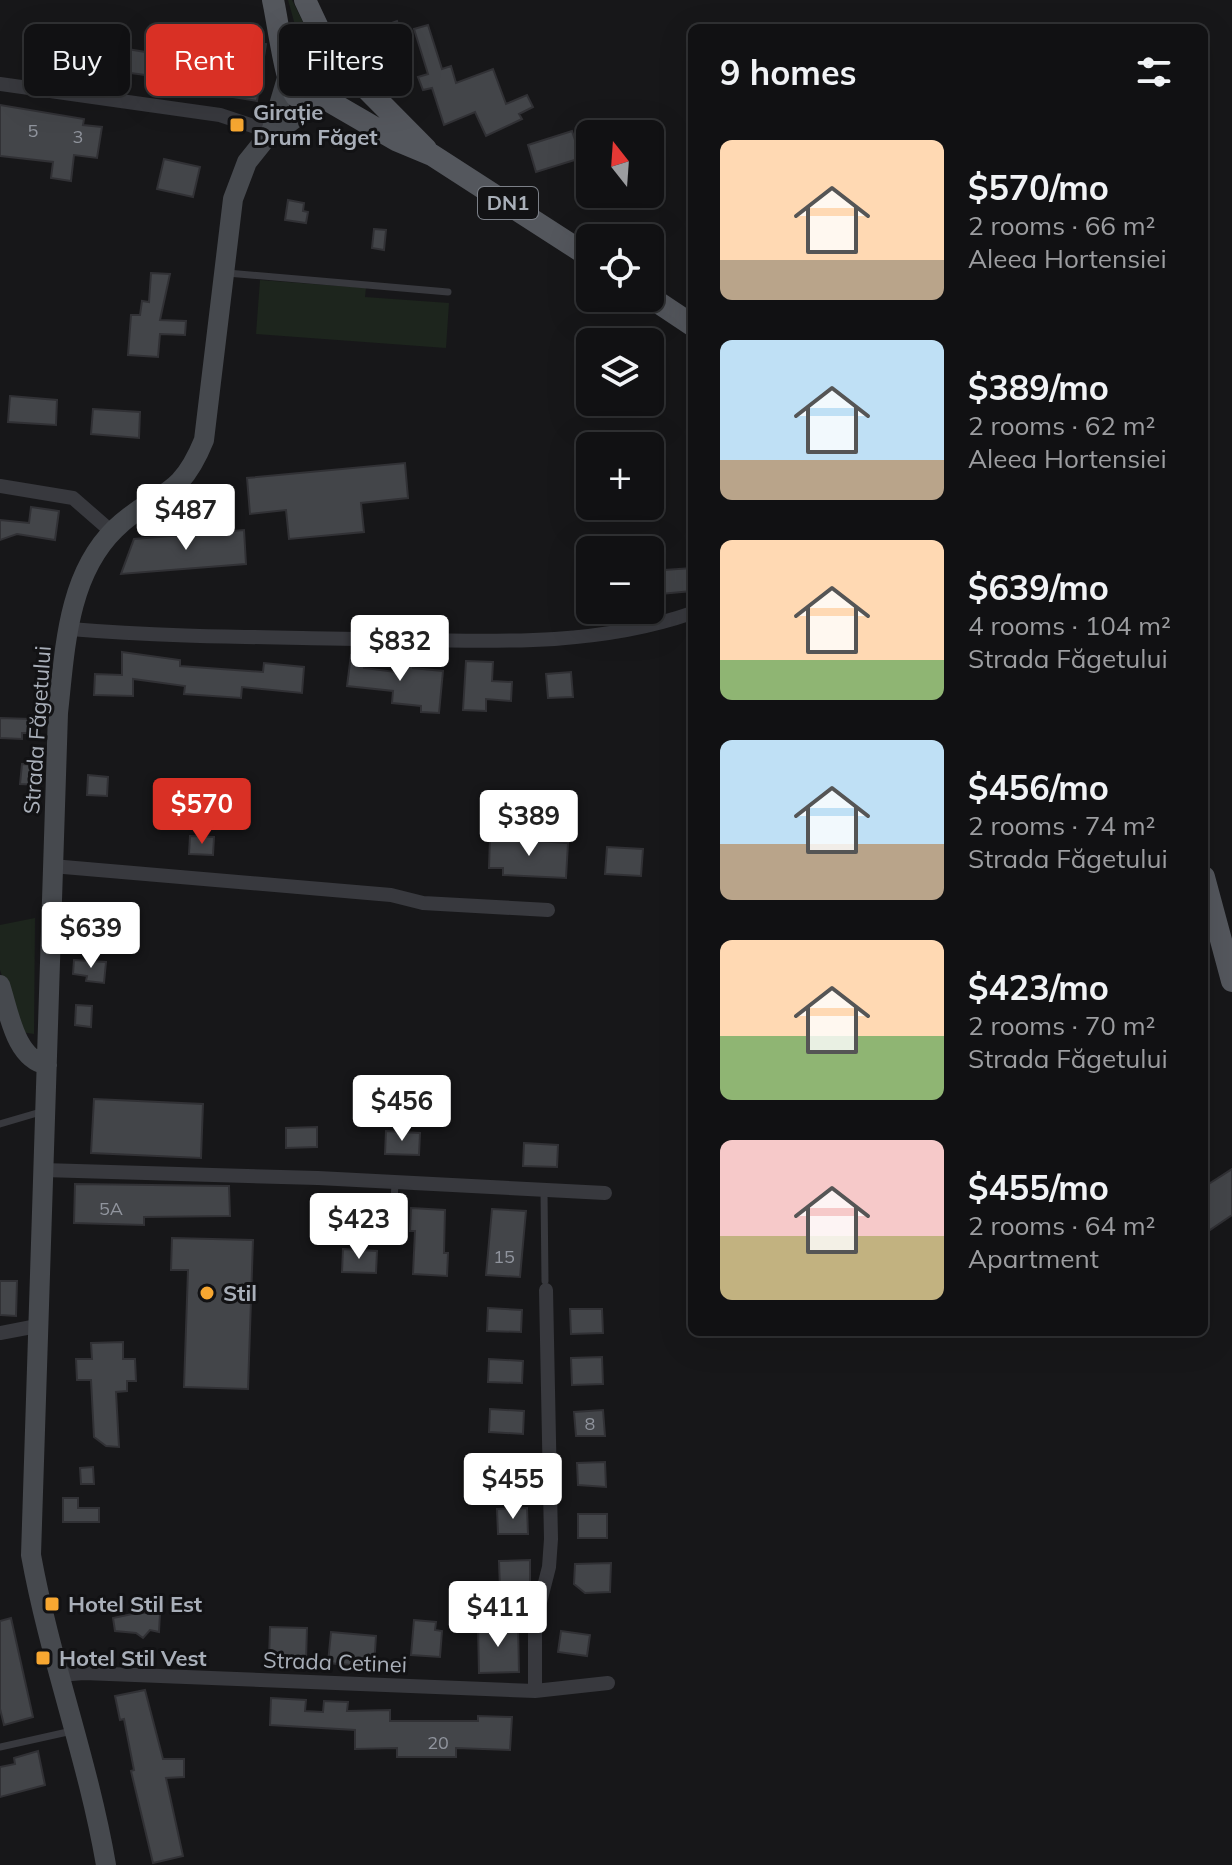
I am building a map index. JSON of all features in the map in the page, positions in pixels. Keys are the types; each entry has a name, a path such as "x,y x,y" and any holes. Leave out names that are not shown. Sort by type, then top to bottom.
{"main road":[{"path":"273,0 279,31"},
{"name":"DN1","path":"305,0 317,24"},
{"name":"Strada Făgetului","path":"271,132 281,96"},
{"name":"DN1","path":"296,96 321,102 432,155 576,248"},
{"path":"321,102 333,96"},
{"name":"DN1","path":"374,96 432,155"},
{"name":"Strada Făgetului","path":"106,1865 96,1809 59,1675 31,1555 58,713 81,577 112,532 177,487 190,473 204,440 237,183 247,162 271,132 321,102"},
{"path":"664,306 688,322"},
{"path":"1208,892 1232,981"},
{"path":"0,985 24,1051 37,1063 47,1065"}],"street":[{"path":"0,84 220,115 271,132"},
{"path":"0,486 73,498 112,532"},
{"path":"70,629 262,637 524,641 614,633 688,614"},
{"path":"52,866 391,895 423,903 548,910"},
{"path":"43,1170 605,1193"},
{"path":"535,1691 535,1622 549,1567 551,1539 546,1286"},
{"path":"0,1333 37,1326"},
{"name":"Strada Cetinei","path":"59,1675 535,1691 608,1683"}],"lane":[{"path":"225,272 448,292"},
{"path":"0,1124 45,1111"},
{"path":"392,1239 395,1183"},
{"path":"544,1189 546,1286"},
{"path":"0,1747 74,1731"}],"shaded area":[{"path":"288,0 292,0 304,24 295,24"},
{"path":"260,280 366,288 365,297 449,303 446,348 256,334"},
{"path":"35,918 34,1034 21,1032 0,970 0,925"}],"building":[{"path":"428,25 442,69 451,66 456,83 493,69 506,104 527,95 533,107 519,114 522,119 486,136 475,112 444,125 432,88 423,90 418,77 428,74 414,29"},
{"path":"130,49 146,52 146,75 130,73"},
{"path":"226,96 258,96 257,101"},
{"path":"0,105 84,119 83,125 102,127 97,158 74,155 71,181 51,178 53,162 0,156"},
{"path":"572,131 576,160 536,172 528,145"},
{"path":"164,159 200,167 193,197 157,189"},
{"path":"288,200 304,203 303,211 308,212 306,223 285,220"},
{"path":"374,229 386,230 384,250 372,248"},
{"path":"151,273 170,274 160,320 186,321 185,335 160,334 158,357 128,355 131,315 140,315 142,301 149,302"},
{"path":"10,396 57,400 56,425 8,422"},
{"path":"93,409 140,412 139,438 91,434"},
{"path":"405,463 408,498 361,503 364,532 289,539 286,510 250,514 247,478"},
{"path":"31,507 59,511 55,540 17,534 0,540 0,520 29,523"},
{"path":"244,530 246,564 121,574 134,539"},
{"path":"688,568 688,591 664,594 664,570"},
{"path":"122,652 180,660 180,666 263,672 264,663 304,667 302,693 242,687 241,698 184,694 185,686 133,679 133,696 94,695 95,674 122,675"},
{"path":"351,655 365,657 364,668 395,672 396,661 414,663 413,668 443,671 439,713 421,712 421,706 392,703 393,691 347,686"},
{"path":"466,661 493,662 492,681 512,682 511,701 486,699 486,711 463,710"},
{"path":"571,672 573,697 548,698 546,674"},
{"path":"0,718 31,719 30,733 22,733 22,739 0,738"},
{"path":"22,764 40,765 39,785 20,784"},
{"path":"88,775 108,777 107,796 87,795"},
{"path":"190,836 214,837 213,855 189,854"},
{"path":"490,838 568,843 566,878 503,875 503,868 489,868"},
{"path":"607,847 643,849 641,876 605,874"},
{"path":"74,960 106,962 104,983 86,981 87,976 73,974"},
{"path":"76,1005 92,1006 91,1027 75,1025"},
{"path":"94,1099 203,1104 201,1158 91,1153"},
{"path":"317,1127 317,1147 286,1148 286,1128"},
{"path":"386,1131 420,1133 419,1155 385,1154"},
{"path":"524,1143 558,1145 557,1167 523,1166"},
{"path":"1232,1169 1232,1215 1208,1231 1208,1184"},
{"path":"75,1184 229,1186 230,1216 144,1217 144,1225 74,1223"},
{"path":"341,1202 375,1204 374,1226 340,1225"},
{"path":"411,1208 445,1210 447,1276 413,1274 415,1231 410,1231"},
{"path":"492,1209 526,1211 520,1277 486,1275"},
{"path":"172,1238 253,1240 248,1389 184,1387 188,1270 171,1270"},
{"path":"343,1249 377,1251 376,1273 342,1272"},
{"path":"0,1281 17,1281 16,1316 0,1315"},
{"path":"488,1308 522,1310 521,1332 487,1331"},
{"path":"570,1309 602,1309 603,1333 571,1334"},
{"path":"123,1342 123,1359 135,1359 136,1381 127,1381 127,1391 116,1392 119,1447 106,1446 94,1437 91,1380 77,1380 76,1359 92,1359 91,1343"},
{"path":"602,1357 603,1384 572,1385 571,1358"},
{"path":"489,1359 523,1361 522,1383 488,1382"},
{"path":"490,1409 524,1411 523,1434 489,1432"},
{"path":"603,1410 605,1436 576,1436 574,1412"},
{"path":"497,1458 525,1458 525,1485 497,1485"},
{"path":"605,1462 606,1487 578,1485 577,1463"},
{"path":"93,1467 94,1484 81,1484 80,1468"},
{"path":"63,1498 78,1498 78,1508 99,1508 99,1522 63,1522"},
{"path":"527,1508 528,1534 498,1534 497,1509"},
{"path":"578,1514 607,1514 607,1538 578,1538"},
{"path":"530,1560 530,1589 500,1589 499,1561"},
{"path":"611,1563 610,1592 585,1593 574,1584 575,1564"},
{"path":"137,1613 160,1613 159,1632 150,1630 143,1638 136,1633 115,1631 113,1618"},
{"path":"11,1618 33,1717 4,1725 0,1709 0,1621"},
{"path":"414,1620 436,1622 435,1630 442,1631 440,1657 411,1655"},
{"path":"518,1625 519,1672 479,1673 478,1626"},
{"path":"270,1627 307,1628 306,1660 269,1660"},
{"path":"561,1631 590,1635 587,1656 558,1652"},
{"path":"331,1632 376,1636 374,1667 328,1663"},
{"path":"145,1690 163,1759 184,1759 184,1777 166,1778 183,1856 153,1863 131,1771 134,1770 124,1719 120,1720 115,1696"},
{"path":"271,1698 306,1700 305,1711 323,1712 324,1701 348,1702 347,1711 390,1710 390,1721 478,1721 478,1716 512,1717 510,1750 456,1748 456,1757 397,1757 397,1748 355,1749 355,1730 270,1725"},
{"path":"38,1751 45,1785 0,1797 0,1767 15,1764 14,1758"}],"place":[{"name":"Girație Drum Făget","path":"237,125"},
{"name":"Stil","path":"207,1293"},
{"name":"Hotel Stil Est","path":"52,1604"},
{"name":"Hotel Stil Vest","path":"43,1658"}]}
